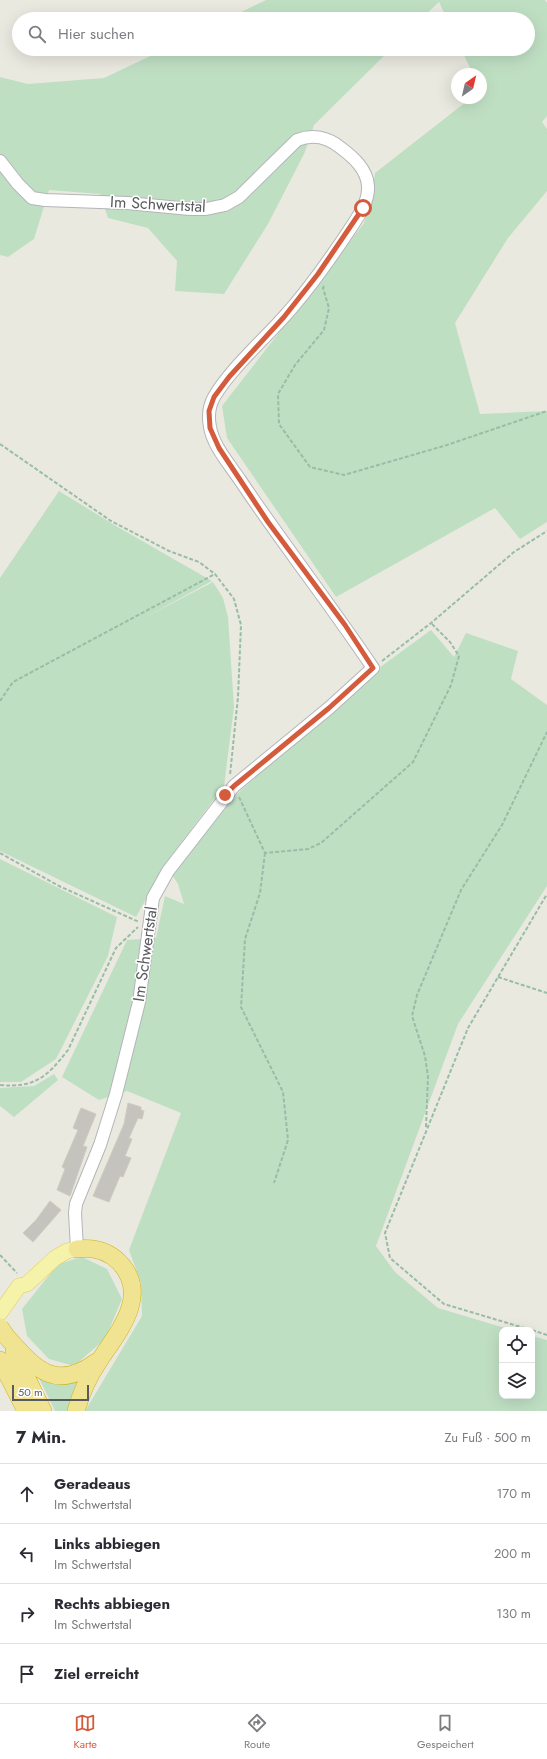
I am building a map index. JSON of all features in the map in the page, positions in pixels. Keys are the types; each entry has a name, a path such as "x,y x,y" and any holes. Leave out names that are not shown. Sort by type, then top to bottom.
{"highway":[{"path":"76,1411 87,1382 99,1360 128,1316 131,1304 131,1286 122,1266 107,1253 97,1249 77,1249"},
{"path":"2,1330 31,1363 42,1371 55,1376 66,1377 76,1374 99,1360"},
{"path":"2,1330 43,1411"},
{"path":"0,1360 26,1411"}],"main road":[{"path":"0,1313 20,1286 27,1284 55,1258 67,1251 77,1249"},
{"path":"2,1330 26,1291 27,1284"}],"street":[{"name":"Im Schwertstal","path":"0,160 18,184 32,198 206,209 225,204 239,197 297,140 306,136 317,137 335,143 353,157 361,168 367,180 368,187 363,208 339,245 284,317 229,377 214,397 209,411 210,428 219,448 268,522 345,625 373,668 329,708 234,786 168,871 153,898 139,1002 116,1094 100,1145 76,1204 77,1249"}],"path":[{"path":"326,282 323,288 329,308 324,330 295,365 278,394 279,424 310,468 344,475 447,445 547,411"},
{"path":"0,444 111,521 169,551 199,562 215,574 234,599 241,625 238,697 230,776 265,853 260,893 245,938 241,1007 284,1092 288,1140 274,1183"},
{"path":"373,668 431,623 514,552 547,531"},
{"path":"0,701 13,682 215,574"},
{"path":"265,853 308,849 321,843 413,762 451,685 460,656 450,642 431,623"},
{"path":"426,1130 428,1077 425,1056 412,1016 417,995 461,890 502,825 547,732"},
{"path":"0,853 59,886 142,924 116,948 68,1050 57,1064 36,1082 24,1086 0,1085"},
{"path":"521,1327 444,1304 390,1258 385,1233 468,1028 547,894"},
{"path":"498,978 547,993"},
{"path":"0,1255 15,1271"},
{"path":"535,1331 547,1335"}],"green space":[{"path":"266,0 545,0 547,3 547,116 542,122 547,129 547,191 508,238 455,323 480,414 547,411 547,522 520,539 495,508 336,597 227,438 222,406 364,223 371,198 375,173 463,104 487,104 487,68 470,68 464,56 535,56 535,12 444,12 439,2 428,12 241,12"},
{"path":"150,56 384,56 314,125 305,152 268,224 224,294 175,291 177,261 148,228 108,218 100,194 49,190 34,239 8,257 0,255 0,77 28,84 104,78"},
{"path":"59,491 116,526 212,581 142,619 213,582 223,598 228,617 234,707 224,786 168,860 136,917 0,851 0,578"},
{"path":"431,630 454,657 466,633 518,651 511,679 547,705 547,886 458,1024 376,1246 395,1272 438,1308 502,1327 499,1327 499,1399 535,1399 535,1337 547,1340 547,1411 85,1411 142,1316 141,1283 129,1250 181,1113 127,1091 99,1100 62,1077 127,940 156,938 165,896 184,904 178,884 171,873 240,791 383,665"},
{"path":"0,859 117,917 108,956 56,1059 21,1082 0,1082"},
{"path":"54,1074 58,1080 14,1117 0,1106 0,1088 34,1086"},
{"path":"82,1257 107,1269 122,1299 105,1339 74,1366 49,1359 27,1336 22,1309 58,1264"},
{"path":"37,1374 84,1374 73,1411 55,1411"}],"building":[{"path":"128,1103 141,1107 141,1110 144,1111 142,1119 138,1118 129,1138 132,1139 125,1156 131,1158 123,1177 120,1176 109,1202 93,1196 124,1124"},
{"path":"81,1108 96,1114 83,1146 87,1147 70,1196 57,1190 65,1169 62,1167 78,1130 73,1128"},
{"path":"50,1201 61,1210 33,1242 23,1233 36,1220"}],"route":[{"path":"225,795 329,708 373,668 345,625 268,522 219,448 210,428 209,411 214,397 229,377 284,317 318,274 363,208"}]}
